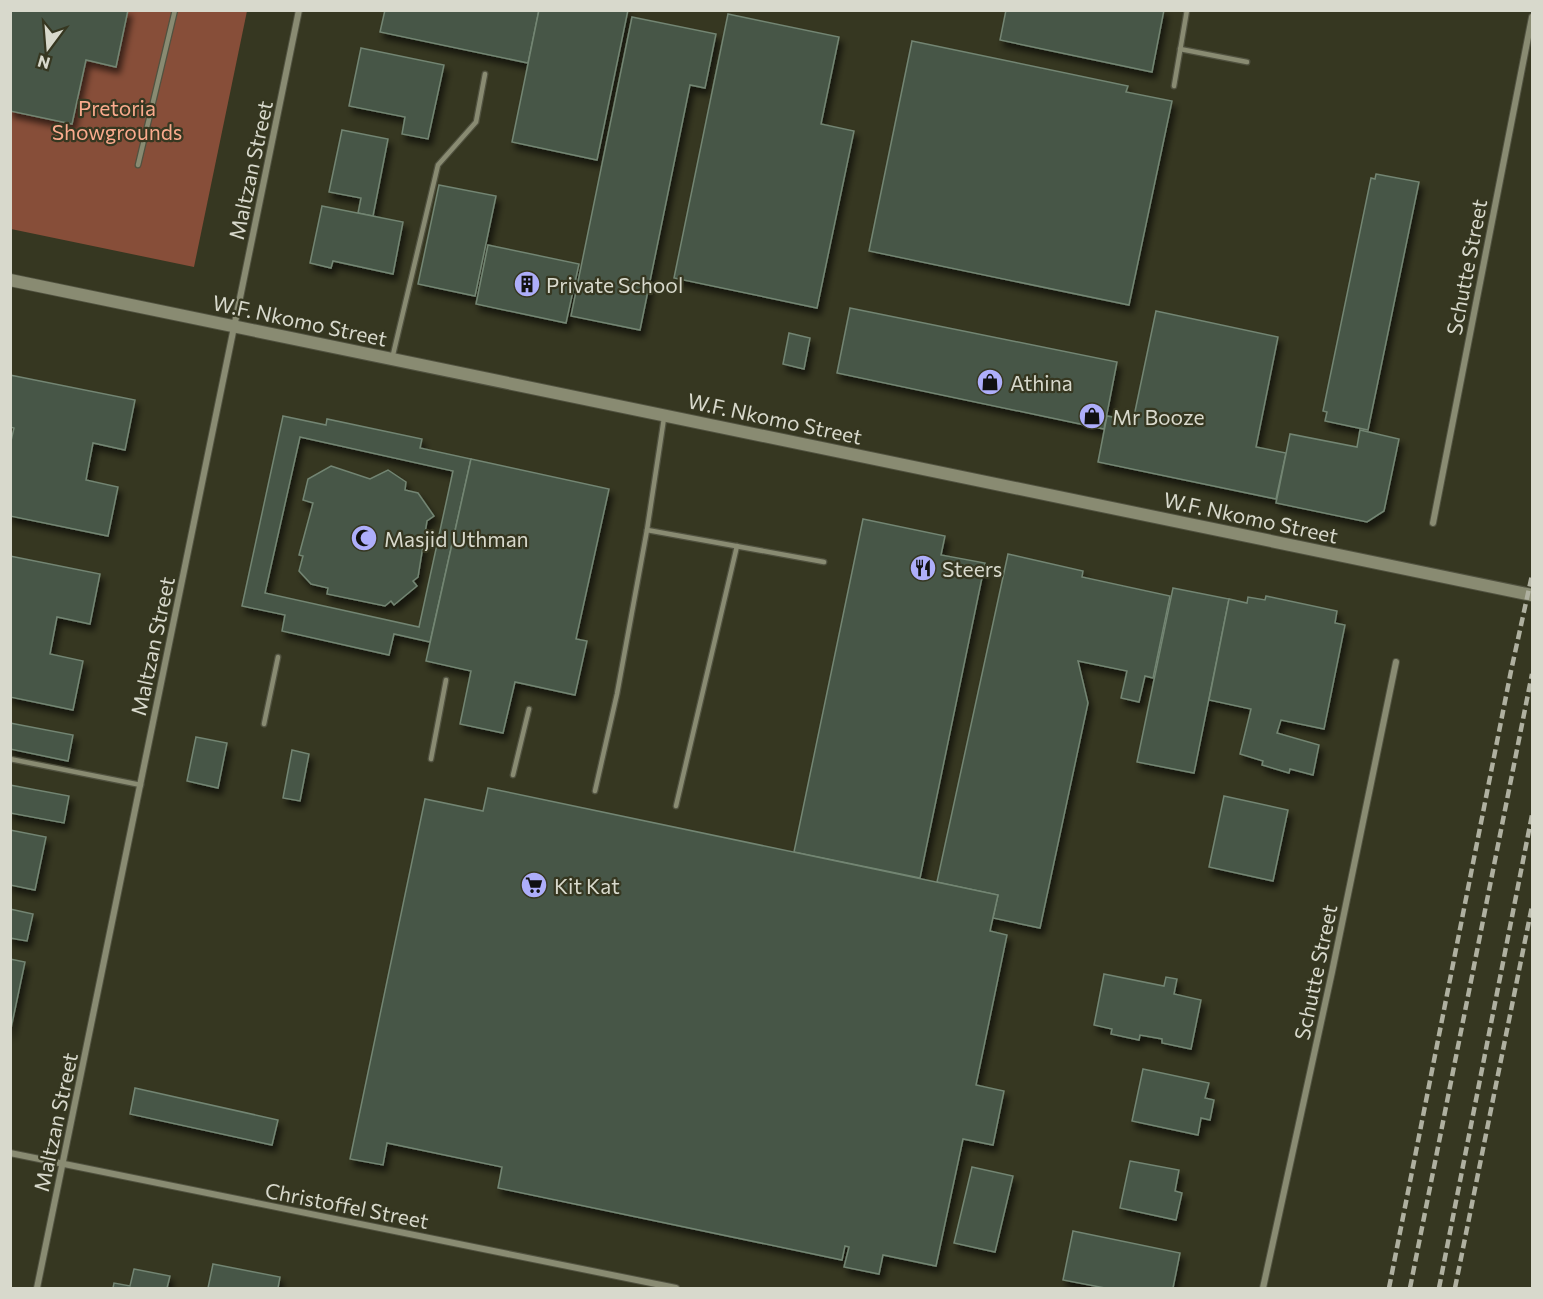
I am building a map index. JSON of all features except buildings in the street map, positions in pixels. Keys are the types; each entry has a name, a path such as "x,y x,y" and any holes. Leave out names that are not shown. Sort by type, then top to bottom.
{"main road":[{"name":"W.F. Nkomo Street","path":"10,280 1533,595"}],"street":[{"name":"Maltzan Street","path":"38,1288 299,10"},
{"name":"Schutte Street","path":"1433,523 1533,17"},
{"name":"Schutte Street","path":"1263,1288 1332,972 1396,662"},
{"name":"Christoffel Street","path":"10,1153 676,1288"}],"lane":[{"path":"138,165 175,10"},
{"path":"1174,86 1187,10"},
{"path":"1180,49 1247,62"},
{"path":"392,358 438,165 476,122 485,74"},
{"path":"595,791 617,694 665,415"},
{"path":"647,530 824,562"},
{"path":"676,806 736,546"},
{"path":"264,724 278,657"},
{"path":"431,759 446,680"},
{"path":"513,775 530,709"},
{"path":"10,759 141,785"}],"green space":[{"name":"Pretoria Showgrounds","path":"11,11 247,11 194,267 11,229"}],"railway":[{"path":"1389,1288 1532,575"},
{"path":"1410,1288 1532,674"},
{"path":"1439,1288 1532,815"},
{"path":"1455,1288 1532,906"}],"place":[{"name":"Private School","path":"527,284"},
{"name":"Athina","path":"990,382"},
{"name":"Mr Booze","path":"1092,416"},
{"name":"Masjid Uthman","path":"364,538"},
{"name":"Steers","path":"923,568"},
{"name":"Kit Kat","path":"534,885"}]}
